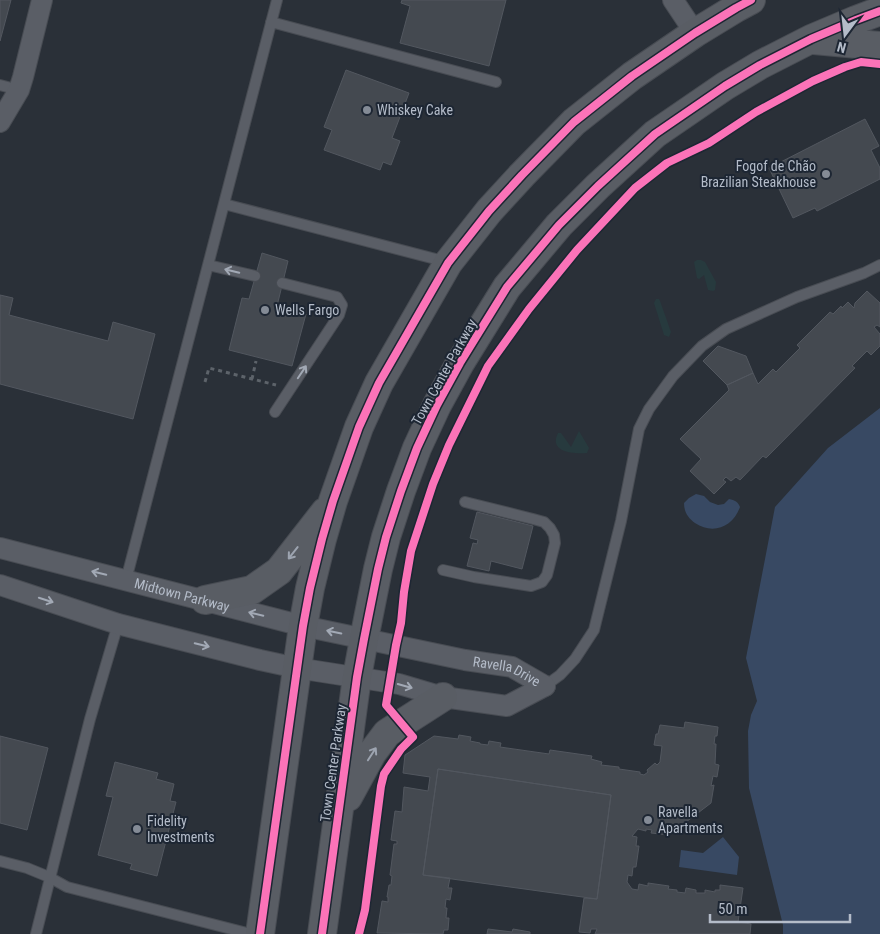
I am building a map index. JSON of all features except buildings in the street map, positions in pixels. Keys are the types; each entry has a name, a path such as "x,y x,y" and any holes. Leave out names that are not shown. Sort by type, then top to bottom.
{"main road":[{"path":"260,934 310,588 333,501 359,427 379,383 448,263 489,211 522,174 574,122 632,76 695,33 751,0"},
{"name":"Town Center Parkway","path":"322,934 357,677 371,600 386,537 400,492 417,448 437,405 460,363 507,287 559,225 655,134 725,86 760,65 810,40 880,11"},
{"path":"810,40 880,46"},
{"path":"205,600 252,590 279,572 333,501"},
{"path":"340,812 372,753 387,733 443,697"}],"street":[{"path":"0,122 9,87 23,77 42,0"},
{"path":"673,0 695,33"},
{"name":"Midtown Parkway","path":"0,548 303,626 364,639"},
{"path":"0,585 118,624 260,660 357,677"},
{"name":"Ravella Drive","path":"364,639 465,660 512,667 545,686"},
{"name":"Ravella Drive","path":"357,677 399,684 443,697 506,706 545,686"}],"lane":[{"path":"126,580 277,0"},
{"path":"271,22 496,82"},
{"path":"224,204 448,263"},
{"path":"208,264 255,276"},
{"path":"545,686 560,676 575,659 594,630 621,521 639,429 649,409 672,376 702,346 726,329 797,297 864,273 880,265"},
{"path":"275,412 339,316 342,306 337,297 282,283"},
{"path":"444,570 531,586 542,582 547,575 555,543 554,535 544,522 466,502"},
{"path":"36,934 90,719 118,624"},
{"path":"0,860 27,868 67,887 251,934"}],"path":[{"path":"252,378 256,361"},
{"path":"206,382 209,368 281,386"}],"green space":[{"path":"697,260 705,262 716,282 715,290 708,290 704,275 699,279 697,278 694,262"},
{"path":"656,299 660,301 671,332 669,337 664,335 654,303"},
{"path":"579,431 589,448 587,453 564,451 557,445 558,433 561,433 571,447"}],"water":[{"path":"880,408 880,934 783,934 783,925 749,788 748,731 751,715 757,701 746,658 775,507 828,448"},
{"path":"696,494 704,496 710,502 718,505 724,504 729,499 733,500 740,507 733,520 722,527 702,527 690,519 684,506 684,503 689,498"},
{"path":"723,837 739,857 737,875 679,867 681,850 703,853"}],"cycle path":[{"path":"260,934 310,588 333,501 359,427 379,383 448,263 489,211 522,175 574,122 632,76 695,33 751,0"},
{"path":"322,934 357,677 378,569 386,537 417,448 437,405 460,363 507,287 559,225 655,134 725,86 760,65 811,39 880,11"},
{"path":"359,934 365,910 384,774 401,749 413,737 386,705 401,623 411,551 433,484 449,445 488,366 529,309 577,250 635,188 667,163 709,143 756,112 813,81 861,62 880,64"}],"place":[{"name":"Whiskey Cake","path":"367,110"},
{"name":"Fogof de Chão Brazilian Steakhouse","path":"826,174"},
{"name":"Wells Fargo","path":"265,310"},
{"name":"Ravella Apartments","path":"648,820"},
{"name":"Fidelity Investments","path":"137,829"}]}
